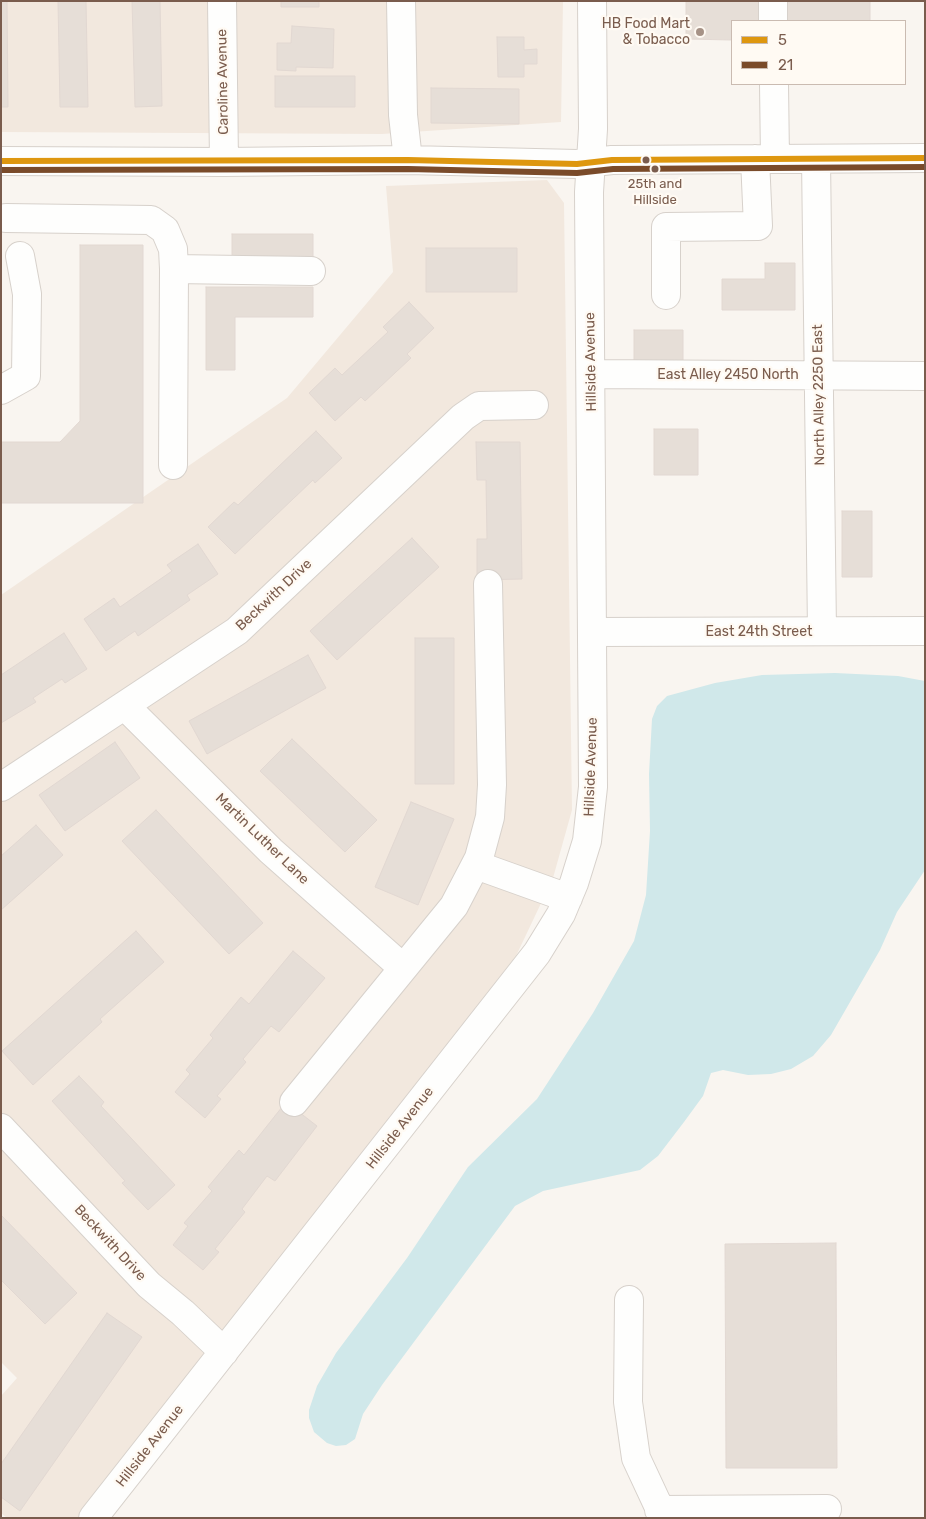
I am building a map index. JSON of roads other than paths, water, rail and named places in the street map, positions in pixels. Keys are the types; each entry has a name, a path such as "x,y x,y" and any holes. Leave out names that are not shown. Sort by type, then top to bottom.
{"street":[{"name":"Caroline Avenue","path":"222,1 224,162"},
{"path":"401,1 403,115 408,160"},
{"name":"Hillside Avenue","path":"93,1518 536,953 568,898 583,856 593,799 589,192 592,162 592,1"},
{"path":"773,1 773,20"},
{"path":"666,295 666,227 758,226 774,85"},
{"path":"1,161 224,162 408,160 561,164 765,159 925,158"},
{"name":"North Alley 2250 East","path":"816,159 822,632"},
{"path":"1,390 26,376 27,294 11,261 24,238 14,222 4,218"},
{"path":"4,218 151,220 165,230 173,249 174,270 173,465"},
{"path":"174,270 311,271"},
{"name":"East Alley 2450 North","path":"591,374 925,376"},
{"name":"Beckwith Drive","path":"1,788 237,631 463,417 479,406 534,404"},
{"path":"294,1102 454,906 476,865 487,833 492,786 488,584"},
{"name":"East 24th Street","path":"593,632 925,631"},
{"name":"Martin Luther Lane","path":"125,706 271,851 403,968"},
{"path":"476,865 568,898"},
{"name":"Beckwith Drive","path":"1,1128 149,1285 183,1313 224,1352"},
{"path":"629,1300 628,1402 636,1458 662,1514 827,1510"}],"water":[{"path":"835,673 898,676 925,681 925,870 897,912 880,950 831,1035 813,1056 791,1069 771,1074 748,1075 723,1070 711,1073 703,1096 684,1122 658,1156 640,1170 543,1191 515,1206 382,1385 363,1414 355,1439 346,1445 336,1446 327,1443 314,1432 309,1418 309,1410 317,1386 336,1353 407,1258 468,1167 537,1099 593,1013 634,941 646,895 650,831 649,774 652,719 657,706 667,696 715,683 762,675"}],"place":[{"name":"HB Food Mart & Tobacco","path":"700,32"},
{"name":"25th and Hillside","path":"655,169"}]}
